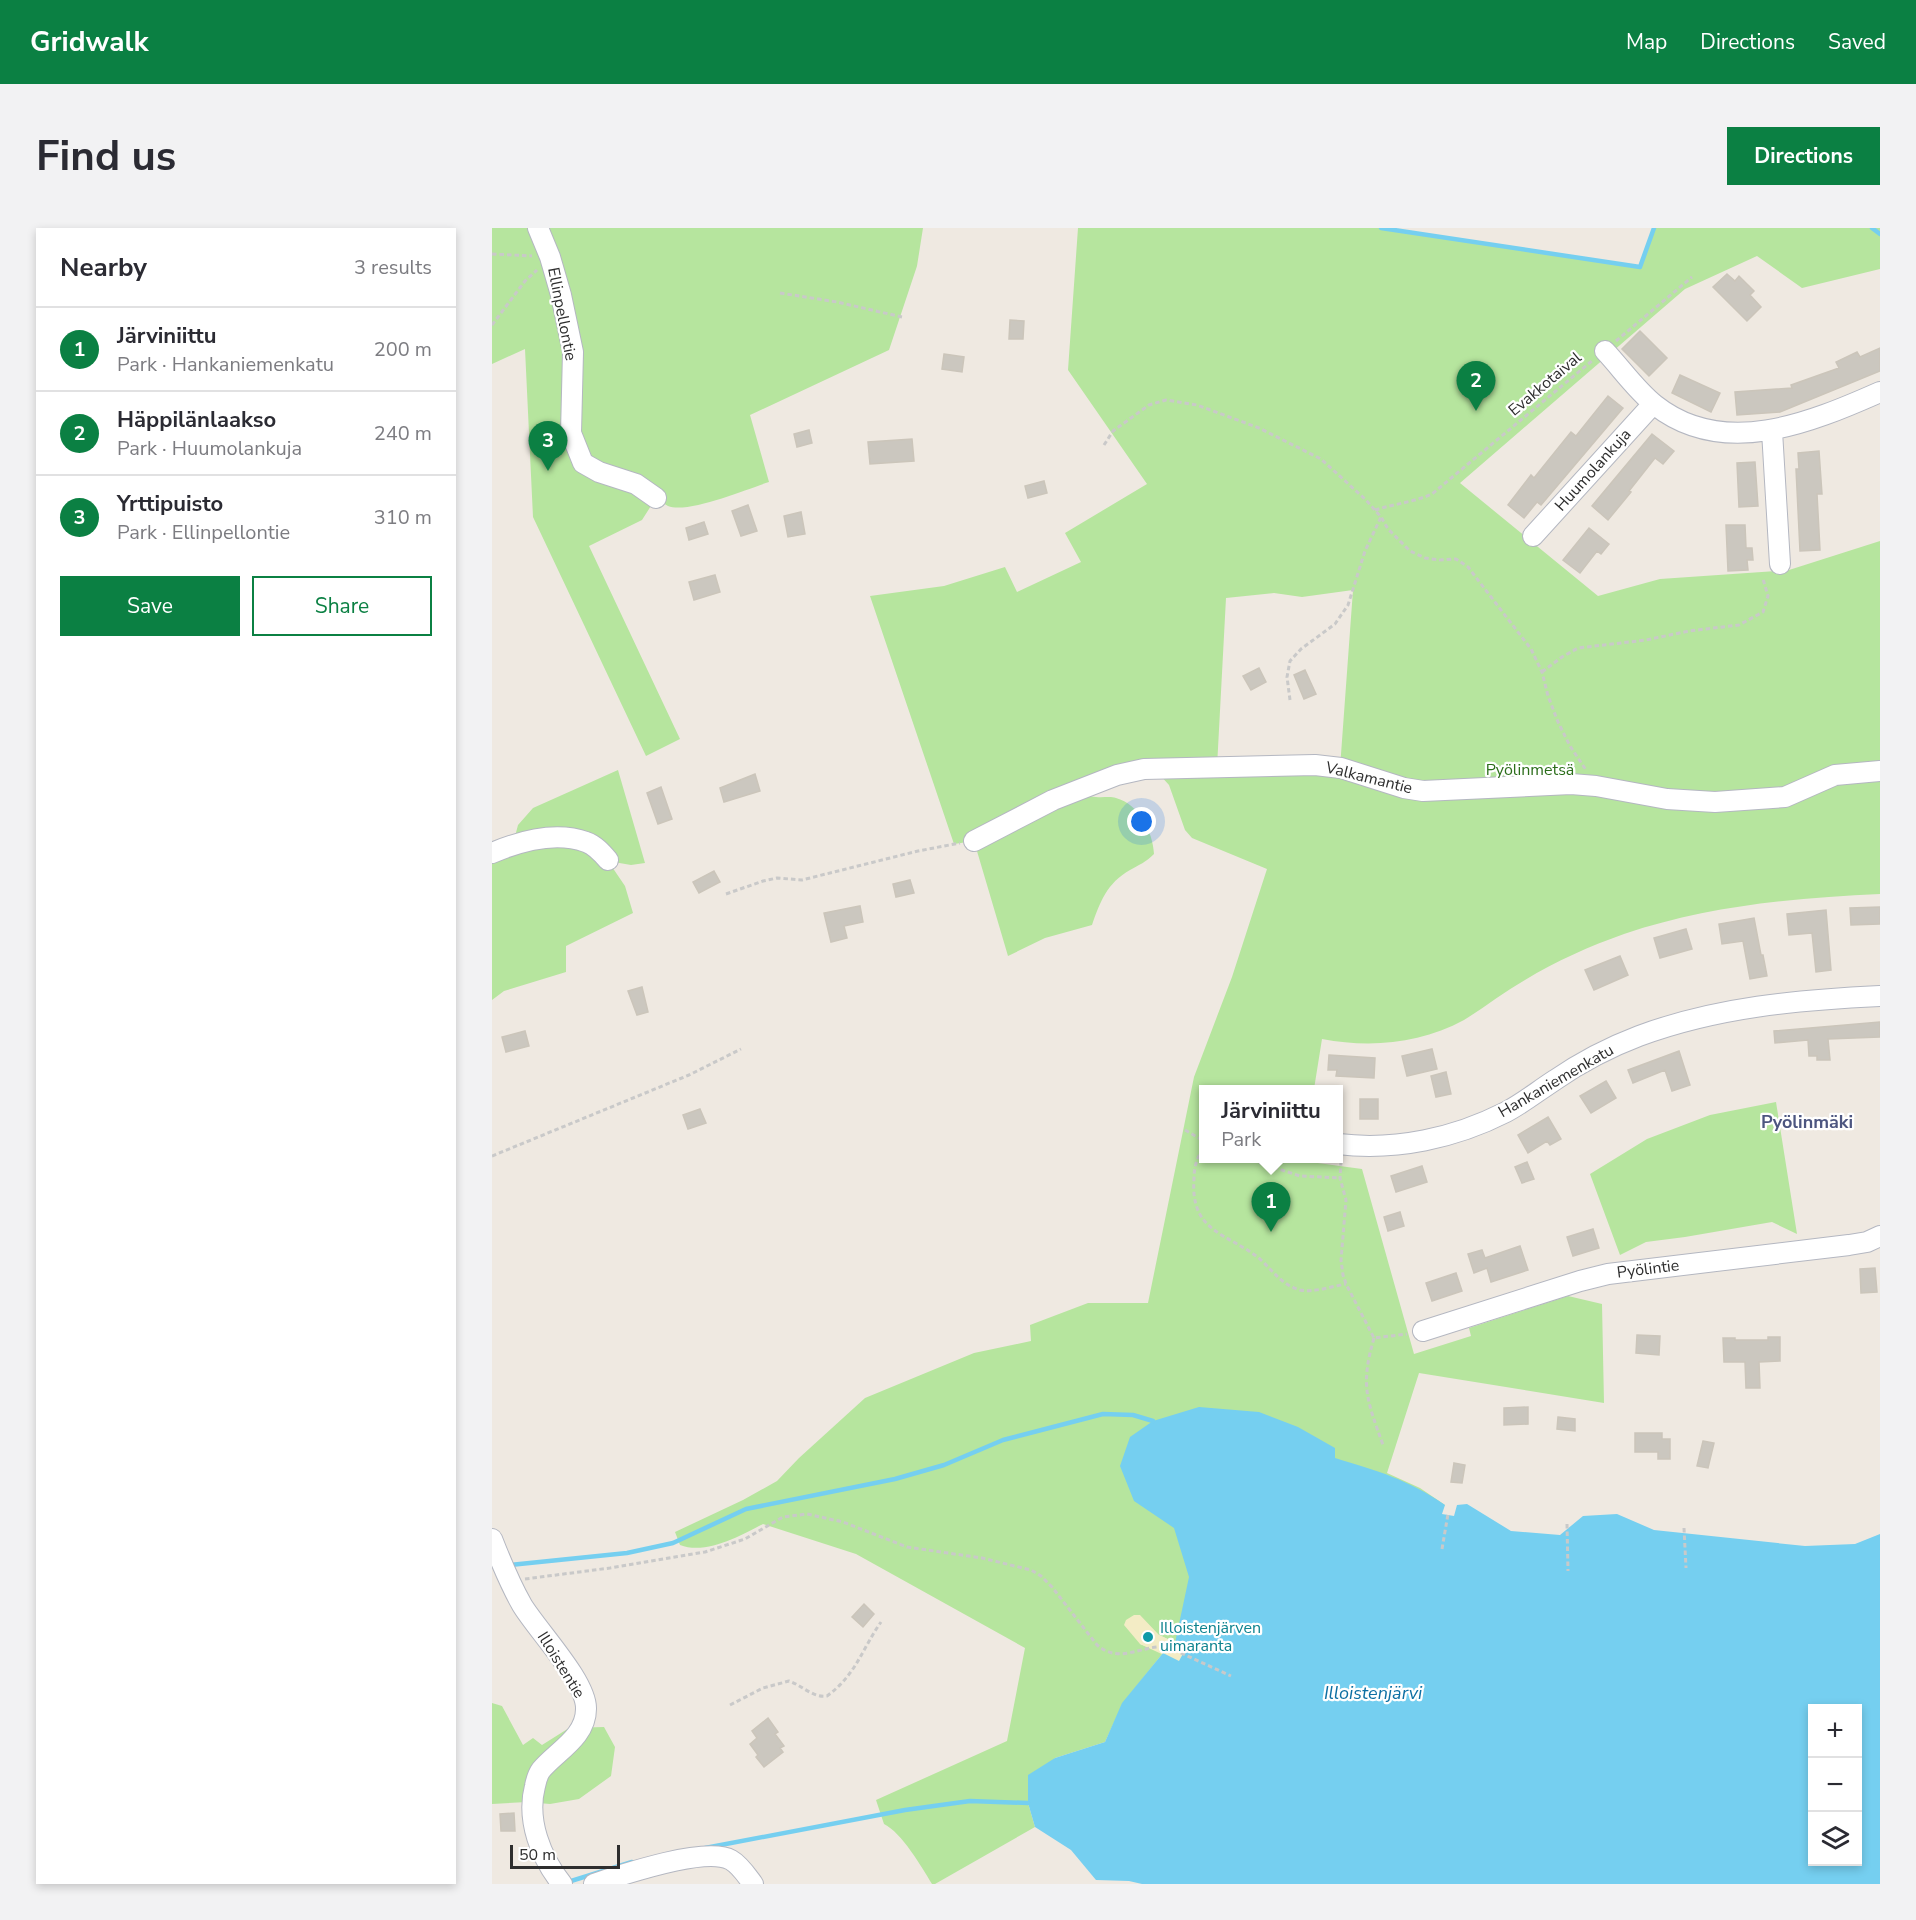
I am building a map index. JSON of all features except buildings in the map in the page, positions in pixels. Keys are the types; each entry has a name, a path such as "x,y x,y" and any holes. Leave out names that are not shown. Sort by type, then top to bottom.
{"street":[{"name":"Ellinpellontie","path":"538,228 550,257 561,295 573,352 571,433 583,463 599,472 636,484 656,498"},
{"path":"1605,351 1653,404 1683,422 1708,430 1748,434 1772,431 1835,411 1880,392"},
{"name":"Huumolankuja","path":"1533,536 1653,404"},
{"path":"1772,431 1780,564"},
{"name":"Valkamantie","path":"974,841 1053,800 1117,775 1144,769 1315,765 1341,768 1404,788 1423,791 1571,784 1596,786 1666,799 1724,802 1785,796 1835,775 1880,771"},
{"path":"492,853 513,844 540,839 568,838 587,842 598,849 608,860"},
{"name":"Hankaniemenkatu","path":"1343,1153 1446,1136 1505,1112 1576,1066 1605,1051 1666,1027 1710,1014 1779,1004 1880,996"},
{"name":"Pyölintie","path":"1418,1332 1608,1274 1849,1245 1867,1242 1880,1236"},
{"name":"Illoistentie","path":"492,1539 523,1608 579,1687 586,1709 578,1734 539,1772 532,1796 532,1815 537,1836 551,1869 562,1884"},
{"path":"594,1884 627,1872 700,1857 719,1856 731,1860 753,1884"}],"path":[{"path":"492,254 550,257"},
{"path":"492,325 525,281 550,257"},
{"name":"Evakkotaival","path":"1375,510 1392,504 1418,500 1431,494 1692,278"},
{"path":"780,293 837,302 902,317"},
{"path":"1104,445 1113,431 1149,405 1166,400 1197,405 1259,428 1321,459 1381,516 1388,529 1410,551 1425,558 1440,560 1456,558 1468,567 1531,649 1542,672 1558,722 1570,746 1596,786"},
{"path":"1290,700 1287,677 1290,661 1301,649 1335,624 1348,605 1365,551 1381,516"},
{"path":"1542,672 1578,648 1739,625 1762,612 1768,596 1763,579"},
{"path":"726,894 777,878 802,880 918,851 974,841"},
{"path":"492,1156 689,1075 741,1049"},
{"path":"1185,1130 1199,1139"},
{"path":"1199,1158 1195,1167 1194,1193 1202,1219 1211,1229 1258,1258 1287,1285 1303,1291 1346,1284"},
{"path":"1260,1163 1300,1176 1340,1178"},
{"path":"1340,1163 1340,1178 1346,1200 1341,1260 1343,1275 1374,1338 1366,1370 1366,1387 1370,1408 1383,1445"},
{"path":"1374,1338 1418,1332"},
{"path":"509,1581 610,1568 705,1552 745,1539 783,1517 807,1514 843,1522 907,1547 982,1558 1031,1570 1052,1587 1105,1652 1116,1655 1147,1647 1168,1647 1231,1676"},
{"path":"1442,1549 1448,1514"},
{"path":"1567,1524 1568,1571"},
{"path":"1684,1528 1686,1568"},
{"path":"730,1705 763,1688 789,1681 812,1694 827,1696 854,1670 868,1640 881,1622"}],"green space":[{"path":"492,228 923,228 917,266 889,350 750,415 769,482 718,500 689,507 668,506 656,498 642,520 589,546 680,739 646,756 533,517 525,349 492,364"},
{"name":"Pyölinmetsä","path":"1078,228 1381,228 1640,267 1654,228 1880,228 1880,269 1802,288 1757,256 1685,289 1460,483 1598,596 1660,579 1789,570 1880,541 1880,894 1751,905 1655,924 1561,960 1517,985 1464,1020 1430,1034 1394,1042 1376,1043 1322,1039 1315,1085 1199,1085 1199,1163 1318,1163 1362,1169 1414,1354 1471,1336 1469,1328 1568,1296 1602,1304 1604,1403 1419,1373 1387,1473 1420,1488 1445,1505 1218,1662 1159,1635 1140,1644 1163,1653 1123,1703 1105,1742 1055,1758 1028,1803 1035,1827 932,1884 904,1842 884,1824 876,1800 1007,1741 1025,1648 856,1554 763,1524 723,1543 701,1548 680,1545 675,1532 777,1481 865,1398 974,1353 1031,1341 1030,1325 1088,1303 1148,1303 1194,1077 1232,977 1267,869 1192,838 1185,830 1169,785 1159,774 1073,793 1093,797 1114,797 1132,806 1148,828 1154,854 1115,881 1101,901 1092,925 1045,938 1008,956 974,841 954,844 870,596 944,586 1005,567 1017,592 1081,562 1065,533 1147,484 1068,370","holes":["1353,590 1340,768 1217,767 1226,598 1274,593 1302,597"]},
{"path":"618,770 645,863 631,865 608,861 625,886 633,913 566,946 566,972 504,991 492,1000 492,853 513,844 518,825 533,808"},
{"path":"1776,1102 1797,1234 1772,1222 1646,1242 1620,1255 1590,1174 1647,1139 1710,1115"},
{"path":"492,1703 502,1706 523,1745 533,1738 542,1745 569,1728 604,1727 615,1747 611,1776 579,1799 550,1804 527,1802 492,1804"}],"sand":[{"name":"Illoistenjärven uimaranta","path":"1134,1615 1140,1615 1159,1635 1186,1648 1179,1662 1140,1644 1124,1625 1126,1620"}],"water":[{"name":"Illoistenjärvi","path":"1199,1407 1259,1412 1298,1427 1335,1448 1335,1458 1405,1482 1431,1496 1445,1505 1442,1514 1454,1516 1457,1505 1467,1504 1511,1531 1560,1535 1583,1516 1617,1514 1654,1530 1805,1546 1855,1544 1880,1534 1880,1884 1142,1884 1129,1881 1096,1880 1071,1850 1035,1827 1028,1803 1028,1775 1055,1758 1105,1742 1122,1703 1163,1653 1179,1661 1186,1648 1175,1643 1189,1577 1174,1528 1134,1501 1120,1466 1130,1437 1153,1421"}],"waterway":[{"path":"1381,228 1640,267 1654,228"},
{"path":"1872,228 1880,234"},
{"path":"510,1565 627,1553 673,1543 746,1509 895,1479 944,1465 1003,1440 1103,1414 1133,1415 1153,1421"},
{"path":"705,1848 905,1810 970,1801 1028,1803"},
{"path":"568,1882 632,1862"}],"place":[{"name":"Häppilänlaakso","path":"1476,411"},
{"name":"Yrttipuisto","path":"548,471"},
{"name":"Järviniittu","path":"1271,1232"},
{"name":"Illoistenjärven uimaranta","path":"1148,1637"}],"district":[{"name":"Pyölinmäki","path":"1807,1122"}]}
